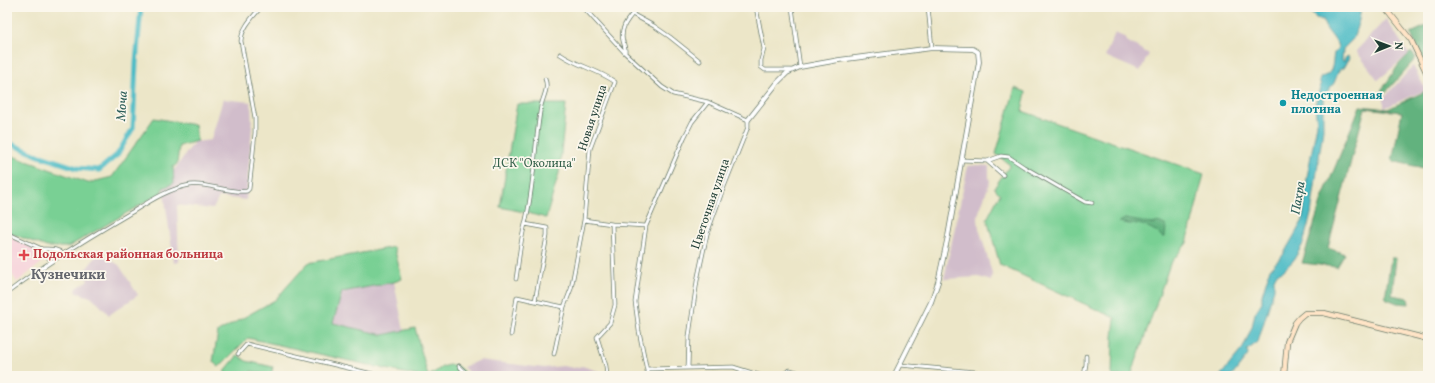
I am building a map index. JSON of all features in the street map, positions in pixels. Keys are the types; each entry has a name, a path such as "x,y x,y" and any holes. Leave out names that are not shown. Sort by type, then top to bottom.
{"main road":[{"path":"1385,7 1411,40 1428,76"},
{"path":"1284,376 1287,342 1294,323 1305,313 1324,313 1428,339"}],"street":[{"path":"7,293 51,261 164,194 178,188 192,184 247,192 249,189 255,118 242,34 261,7"},
{"path":"583,7 625,53 662,87 673,94 708,102 748,120 778,82 787,73 800,67 846,59 932,48 973,49 978,52 979,62 962,160 938,282 931,302 894,376"},
{"path":"625,53 626,51 622,31 625,24 638,7"},
{"path":"756,7 764,49 761,67 765,70 793,70"},
{"path":"792,7 800,67"},
{"path":"928,7 932,48"},
{"path":"632,14 670,36 700,61"},
{"name":"Новая улица","path":"554,354 564,307 571,289 584,220 590,149 615,82 599,73 568,60 560,54"},
{"path":"516,279 521,247 520,240 525,224 532,188 542,105 546,89 545,79"},
{"path":"648,376 635,302 646,226 692,122 708,102"},
{"name":"Цветочная улица","path":"688,368 689,336 697,281 704,247 722,192 748,127 748,120"},
{"path":"962,160 987,161 1001,156 1009,157 1085,202 1092,203"},
{"path":"987,161 1003,175"},
{"path":"584,220 612,224 646,226"},
{"path":"525,224 547,228 547,236 535,301"},
{"path":"607,376 606,366 597,337 610,323 615,305 615,270 612,224"},
{"path":"7,233 42,249 54,249 63,254"},
{"path":"42,249 51,261"},
{"path":"511,335 517,297 564,307"},
{"path":"238,354 247,344 381,376"},
{"path":"1084,376 1086,356"},
{"path":"900,365 1019,376"},
{"path":"459,366 469,376"},
{"path":"647,369 733,368 762,376"},
{"path":"780,376 790,370 797,372 802,376"}],"shaded area":[{"path":"1386,19 1409,54 1378,80 1356,51"},
{"path":"1115,33 1126,38 1125,40 1149,54 1140,71 1105,56"},
{"path":"1413,66 1426,90 1384,108 1384,98"},
{"path":"223,99 251,102 252,127 246,200 219,197 213,209 177,205 179,262 174,263 163,186 194,142 211,140"},
{"path":"968,166 989,166 990,182 979,212 978,219 979,228 992,273 991,281 979,277 944,279"},
{"name":"Подольская районная больница","path":"7,235 37,249 44,261 17,282 7,267"},
{"path":"99,253 119,265 138,295 109,315 93,298 76,292 77,288 88,280 83,273"},
{"path":"394,282 404,331 383,335 333,323 342,292"},
{"path":"480,360 544,368 563,366 574,368 582,366 605,373 604,376 472,376 463,367"}],"green space":[{"path":"1428,25 1428,72 1411,33"},
{"path":"1411,52 1416,58 1385,93 1378,96 1399,64"},
{"path":"1015,88 1026,92 1022,111 1204,174 1187,243 1170,264 1131,376 1112,376 1115,318 1000,265 987,219 1000,194 994,188 1010,165 996,154"},
{"path":"1428,90 1428,169 1392,161 1402,112 1365,108 1328,248 1345,254 1337,267 1302,263 1322,199 1360,106 1388,109"},
{"name":"ДСК \"Околица\"","path":"517,104 566,104 559,173 546,218 500,207"},
{"path":"154,118 195,125 197,141 179,146 177,164 173,167 174,183 163,188 161,193 68,247 47,247 7,232 7,154 88,183 112,177"},
{"path":"1125,219 1153,224 1161,223 1166,226 1165,237 1162,237 1158,232 1146,226 1119,222"},
{"path":"394,247 402,279 394,282 342,292 333,323 383,335 415,328 428,376 417,376 248,338 219,367 213,362 218,332 275,300 308,263"},
{"path":"1391,258 1396,258 1392,295 1408,298 1409,304 1397,303 1385,298"},
{"path":"238,355 246,361 273,367 271,376 251,371 250,376 230,376 224,372"},
{"path":"456,365 468,376 429,376 442,367"}],"water":[{"path":"1309,7 1345,7 1345,9 1349,10 1351,7 1361,7 1359,20 1353,39 1343,49 1342,61 1344,62 1345,58 1348,56 1349,58 1343,68 1339,70 1334,83 1323,97 1323,129 1311,214 1303,244 1293,261 1283,271 1277,273 1274,279 1274,289 1258,342 1247,350 1248,355 1232,376 1220,376 1243,348 1252,327 1255,313 1262,302 1262,295 1270,269 1283,255 1303,220 1307,177 1317,124 1315,105 1321,84 1319,81 1321,77 1328,74 1332,68 1334,53 1338,47 1337,43 1325,27 1323,19 1316,18 1309,11"}],"waterway":[{"name":"Моча","path":"7,142 37,155 77,168 99,170 117,155 133,128 136,63 141,7"}],"place":[{"name":"Недостроенная плотина","path":"1283,103"},
{"name":"Подольская районная больница","path":"24,255"}],"district":[{"name":"Кузнечики","path":"68,275"}],"water label":[{"name":"Пахра","path":"1299,198"}]}
